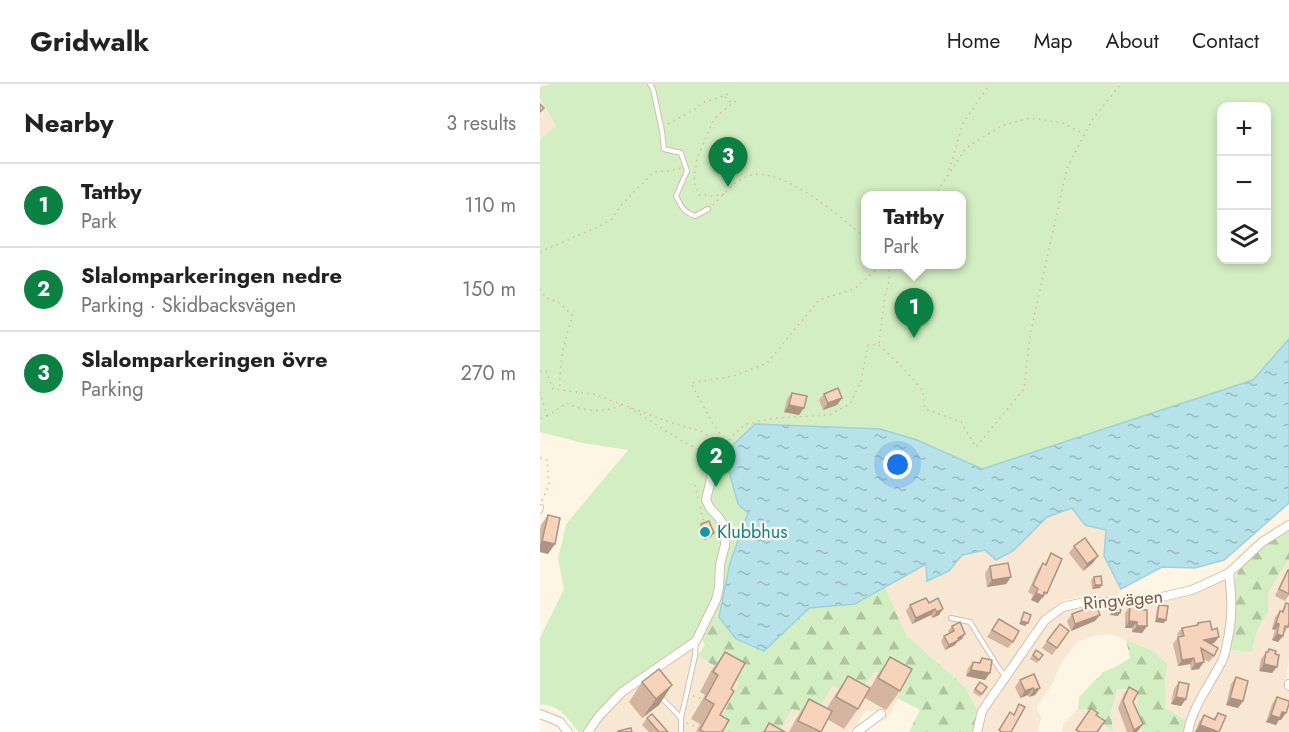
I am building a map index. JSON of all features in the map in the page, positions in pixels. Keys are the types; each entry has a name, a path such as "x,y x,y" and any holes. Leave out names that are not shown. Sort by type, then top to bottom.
{"street":[{"path":"588,732 599,716 622,692 696,641 716,600 726,529 706,500 715,462"},
{"name":"Ringvägen","path":"977,732 982,711 1006,676 1045,620 1063,607 1084,602 1153,599 1192,590 1229,573 1262,542 1289,525"},
{"path":"1188,732 1197,704 1224,658 1231,626 1233,601 1229,573"},
{"path":"540,714 560,722 568,732"},
{"path":"856,732 881,714"}],"lane":[{"path":"650,84 661,126 664,149 681,153 687,171 676,196 685,212 695,216 708,209"},
{"path":"951,618 969,622 973,626 1006,676"},
{"path":"681,732 681,719 695,656 696,641"},
{"path":"658,694 681,719"}],"path":[{"path":"948,174 963,123 990,84"},
{"path":"627,406 682,441 719,456 734,434 746,424 777,418 829,416 850,404 861,381 868,345 879,345 923,391 925,409 961,422 976,447 1024,389 1030,334 1067,168 1092,120 1121,84"},
{"path":"661,126 702,103 729,94"},
{"path":"725,96 732,104"},
{"path":"724,194 699,195 694,180 697,159 712,123 737,99"},
{"path":"937,191 966,148 1001,126 1030,118 1063,123 1084,134"},
{"path":"540,252 612,219 621,205 654,172 686,167"},
{"path":"708,209 739,180 750,175 771,175 830,208 861,235"},
{"path":"727,443 713,424 691,383 734,376 767,363 819,300 854,289 876,269"},
{"path":"879,345 889,269"},
{"path":"540,289 546,298 560,303 573,316 565,337 560,390"},
{"path":"540,371 546,371 553,389 594,394 669,422 701,431 724,447"},
{"path":"540,392 548,416"},
{"path":"540,419 567,403 573,407 597,411 624,405"},
{"path":"540,458 547,460 549,485 543,498"},
{"path":"687,694 706,699"},
{"path":"681,719 696,726"}],"shaded area":[{"path":"540,98 556,126 540,139"},
{"path":"1072,508 1085,525 1107,530 1104,556 1121,589 1117,597 1081,596 1060,602 1042,616 977,710 965,687 906,635 885,587 926,563 927,580 949,571 962,555 985,550 1013,551 1047,517"},
{"path":"1289,560 1288,732 1191,732 1200,706 1224,668 1230,650 1252,652 1254,638 1261,620 1268,613 1268,595"},
{"path":"1224,580 1227,585 1228,623 1220,656 1192,703 1186,720 1165,708 1166,663 1153,651 1111,634 1093,636 1077,642 1060,665 1052,684 1036,708 1041,717 1038,732 981,732 986,711 1050,620 1067,609 1168,601 1194,594"},
{"path":"690,649 739,683 715,729 716,732 593,732 602,718 623,696"},
{"path":"875,670 904,687 886,720 875,710 866,711 857,727 845,732 779,732 792,709 814,717 833,685"},
{"path":"1117,688 1130,689 1138,697 1136,711 1142,732 1062,732 1063,724 1078,709 1092,710 1113,731 1111,713"}],"green space":[{"path":"551,84 1289,84 1289,416 1109,480 778,580 636,679 585,732 579,732 559,710 540,704 540,638 564,589 558,559 566,524 628,450 583,443 540,432 540,139 556,126 540,98 540,87"},
{"path":"1289,530 1289,560 1268,594 1268,613 1257,631 1252,652 1230,650 1236,603 1234,583 1238,573 1258,551"},
{"path":"885,587 906,635 965,687 977,710 972,732 909,732 920,710 897,698 904,687 875,671 853,699 833,685 814,717 792,709 779,732 716,732 739,683 698,655 705,645 699,634 719,617 764,651 809,608 855,604"},
{"path":"1126,640 1153,651 1167,664 1165,708 1186,720 1184,732 1142,732 1136,711 1138,697 1130,689 1117,689 1111,713 1113,732 1100,721 1092,710 1078,709 1079,697 1103,672 1130,658"}],"water":[{"path":"1289,339 1289,503 1224,560 1195,568 1162,567 1121,589 1104,556 1106,530 1085,525 1072,508 1047,517 1013,551 996,560 985,550 962,555 949,571 927,581 926,564 855,604 809,608 764,651 736,639 719,617 730,563 748,513 738,504 726,460 734,444 755,424 880,429 917,440 982,469 1253,380"}],"building":[{"path":"838,388 842,398 828,403 824,394"},
{"path":"792,393 807,396 804,408 789,405"},
{"path":"548,515 560,518 555,544 542,541"},
{"path":"709,521 714,533 706,536 701,524"},
{"path":"1085,538 1098,556 1087,564 1074,546"},
{"path":"1051,553 1062,559 1047,593 1044,592 1043,596 1036,593 1038,589 1033,585 1043,563 1046,565"},
{"path":"1008,563 1011,577 992,580 990,566"},
{"path":"1289,570 1289,594 1279,589"},
{"path":"1101,576 1102,585 1095,585 1094,577"},
{"path":"926,598 929,603 938,598 943,609 937,612 935,609 916,618 910,605"},
{"path":"1286,603 1289,604 1289,622 1288,627 1285,626 1283,636 1277,634 1279,624 1276,623"},
{"path":"1096,605 1100,615 1075,624 1072,614"},
{"path":"1114,605 1122,605 1120,613 1112,612"},
{"path":"1159,605 1168,606 1166,620 1157,618"},
{"path":"1130,606 1147,610 1147,626 1137,626 1137,622 1129,621"},
{"path":"1024,612 1031,615 1028,623 1021,621"},
{"path":"999,619 1019,631 1013,642 992,630"},
{"path":"1210,621 1212,630 1217,628 1219,637 1204,640 1218,648 1214,656 1201,648 1204,662 1195,664 1194,658 1182,660 1178,637 1184,636 1182,628"},
{"path":"960,622 965,634 949,645 944,636 954,631 952,626"},
{"path":"1060,624 1069,631 1057,648 1047,641"},
{"path":"1269,649 1276,651 1275,654 1279,655 1277,667 1264,664 1266,652"},
{"path":"1036,650 1043,655 1039,660 1033,655"},
{"path":"725,652 745,663 731,689 734,691 720,715 729,720 722,732 704,732 700,730 714,704 705,699 718,675 713,672"},
{"path":"890,657 912,669 900,691 878,678"},
{"path":"982,658 992,660 990,673 971,670 973,662 980,663"},
{"path":"659,669 672,685 656,699 642,682"},
{"path":"1034,674 1040,688 1025,691 1020,680"},
{"path":"848,676 870,688 858,709 836,697"},
{"path":"1236,677 1248,681 1243,701 1230,698"},
{"path":"980,682 987,687 982,694 975,689"},
{"path":"1179,682 1189,684 1186,699 1176,697"},
{"path":"1129,687 1138,692 1133,702 1143,724 1134,730 1123,701"},
{"path":"1277,697 1289,701 1286,713 1282,712 1280,718 1271,715"},
{"path":"809,699 832,711 821,732 798,721"},
{"path":"1019,704 1025,707 1011,732 999,730 1010,712 1014,715"},
{"path":"1091,708 1105,721 1097,732 1076,730"},
{"path":"1218,713 1226,716 1219,732 1200,725 1204,715 1215,720"},
{"path":"652,714 668,732 659,732 647,718"},
{"path":"769,723 785,732 764,732"},
{"path":"631,728 632,732 618,732 618,731"}],"place":[{"name":"Slalomparkeringen övre","path":"728,187"},
{"name":"Tattby","path":"914,338"},
{"name":"Slalomparkeringen nedre","path":"716,487"},
{"name":"Klubbhus","path":"705,532"}]}
